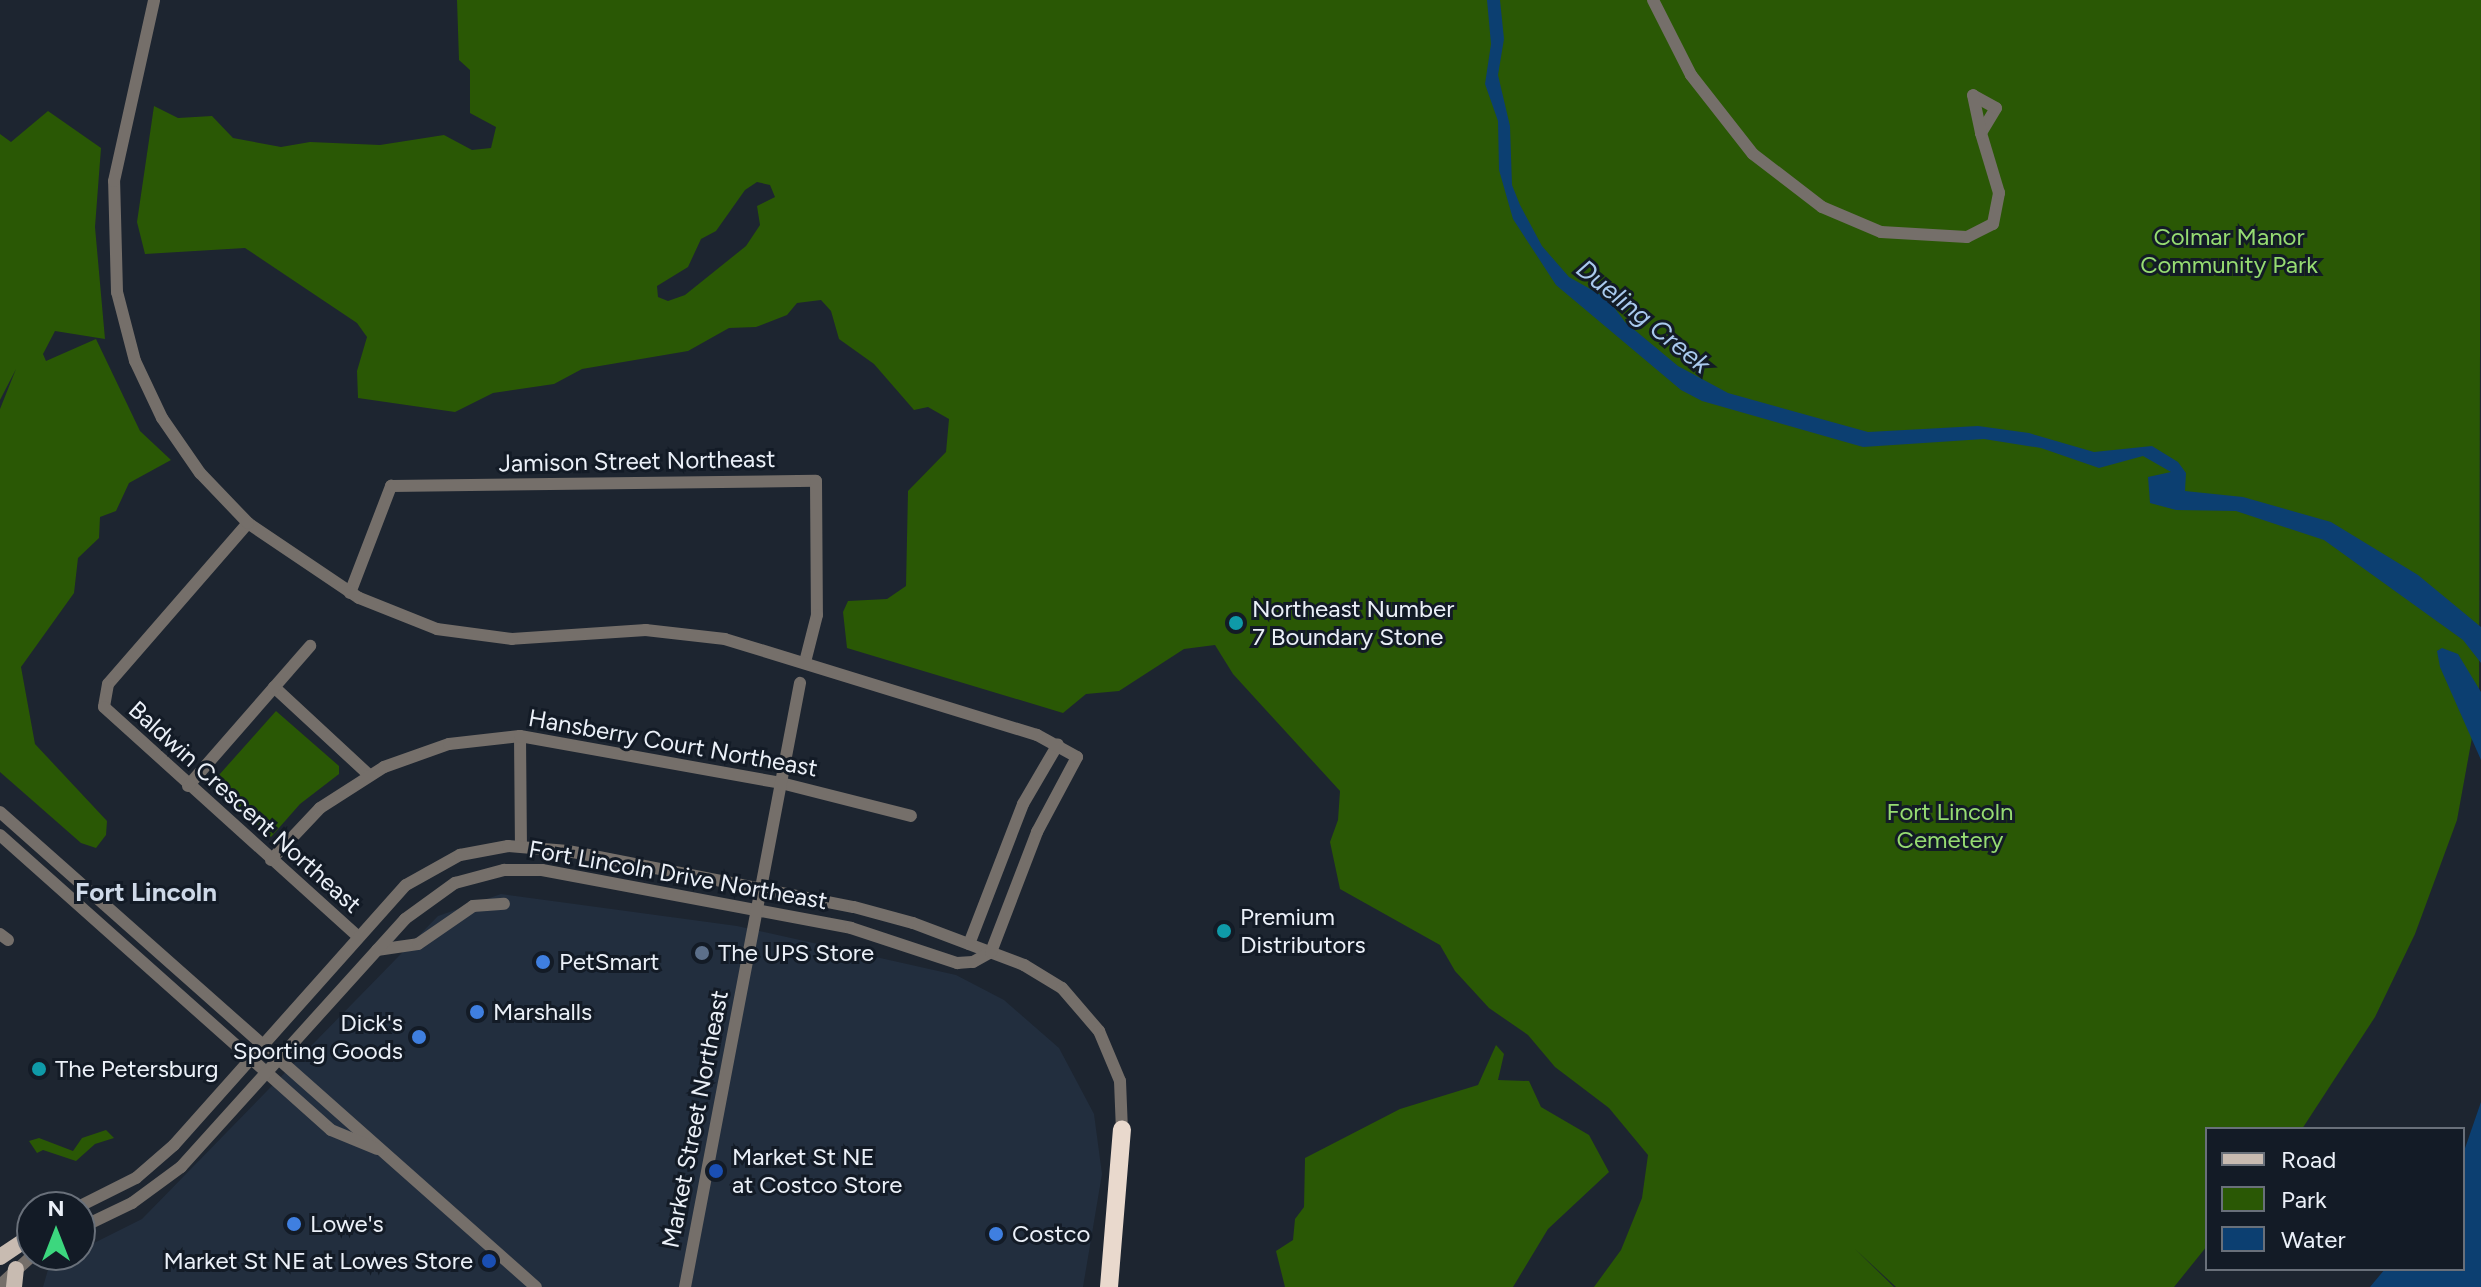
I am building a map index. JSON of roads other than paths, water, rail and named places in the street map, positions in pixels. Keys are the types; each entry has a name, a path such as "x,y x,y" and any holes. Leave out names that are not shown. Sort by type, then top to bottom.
{"highway":[{"path":"1109,1287 1122,1130"}],"main road":[{"path":"8,1267 14,1287"}],"street":[{"path":"154,0 113,188 119,302 135,361 162,418 200,473 248,523 350,593 404,619 471,635 525,639 624,630 681,632 805,662 1058,744 1077,757 1043,819 991,952"},
{"path":"1653,0 1691,75 1730,129 1775,175 1840,218 1897,235 1982,234 1999,208 1981,133"},
{"name":"Jamison Street Northeast","path":"350,593 391,486 816,481 817,615 805,662"},
{"name":"Baldwin Crescent Northeast","path":"248,523 104,692 111,718 357,936"},
{"path":"188,786 310,646"},
{"name":"Market Street Northeast","path":"685,1287 800,683"},
{"path":"274,687 369,775"},
{"path":"520,736 521,845"},
{"name":"Hansberry Court Northeast","path":"271,860 320,808 369,775 449,744 520,736 781,783 911,816"},
{"path":"969,944 1023,804 1058,744"},
{"path":"0,812 536,1287"},
{"path":"0,835 336,1134 380,1150"},
{"name":"Fort Lincoln Drive Northeast","path":"96,1197 156,1163 397,893 435,866 485,848 521,845 875,912 991,952 1051,980 1092,1019 1116,1068 1122,1130"},
{"name":"Fort Lincoln Drive Northeast","path":"96,1221 121,1209 170,1177 377,950 435,895 467,879 504,870 542,870 875,934 957,963 973,962 991,952"},
{"path":"377,950 418,944 473,906 504,904"},
{"path":"133,952 144,939"},
{"path":"0,1285 8,1267"}],"water":[{"path":"1487,0 1500,0 1504,39 1498,75 1510,126 1512,185 1520,205 1542,246 1569,277 1608,299 1625,322 1678,366 1728,393 1868,432 1978,426 2029,433 2094,452 2152,446 2178,462 2186,473 2185,491 2243,497 2331,522 2418,575 2481,627 2481,663 2463,640 2324,540 2236,511 2176,510 2150,503 2148,477 2171,472 2143,456 2099,468 2041,448 1984,439 1863,447 1702,401 1681,390 1556,285 1513,219 1499,170 1498,121 1485,84 1491,44"},
{"path":"2442,648 2458,654 2481,692 2481,760 2440,667 2437,651"},
{"path":"2481,1102 2481,1287 2370,1287 2383,1271 2465,1271 2465,1148"}],"place":[{"name":"Northeast Number 7 Boundary Stone","path":"1236,623"},
{"name":"Premium Distributors","path":"1224,931"},
{"name":"The UPS Store","path":"702,953"},
{"name":"PetSmart","path":"543,962"},
{"name":"Marshalls","path":"477,1012"},
{"name":"Dick's Sporting Goods","path":"419,1037"},
{"name":"The Petersburg","path":"39,1069"},
{"name":"Market St NE at Costco Store","path":"716,1171"},
{"name":"Lowe's","path":"294,1224"},
{"name":"Costco","path":"996,1234"},
{"name":"Market St NE at Lowes Store","path":"489,1261"}],"district":[{"name":"Fort Lincoln","path":"146,893"}],"park label":[{"name":"Colmar Manor Community Park","path":"2229,251"},
{"name":"Fort Lincoln Cemetery","path":"1950,826"}],"water label":[{"name":"Dueling Creek","path":"1643,317"}]}
